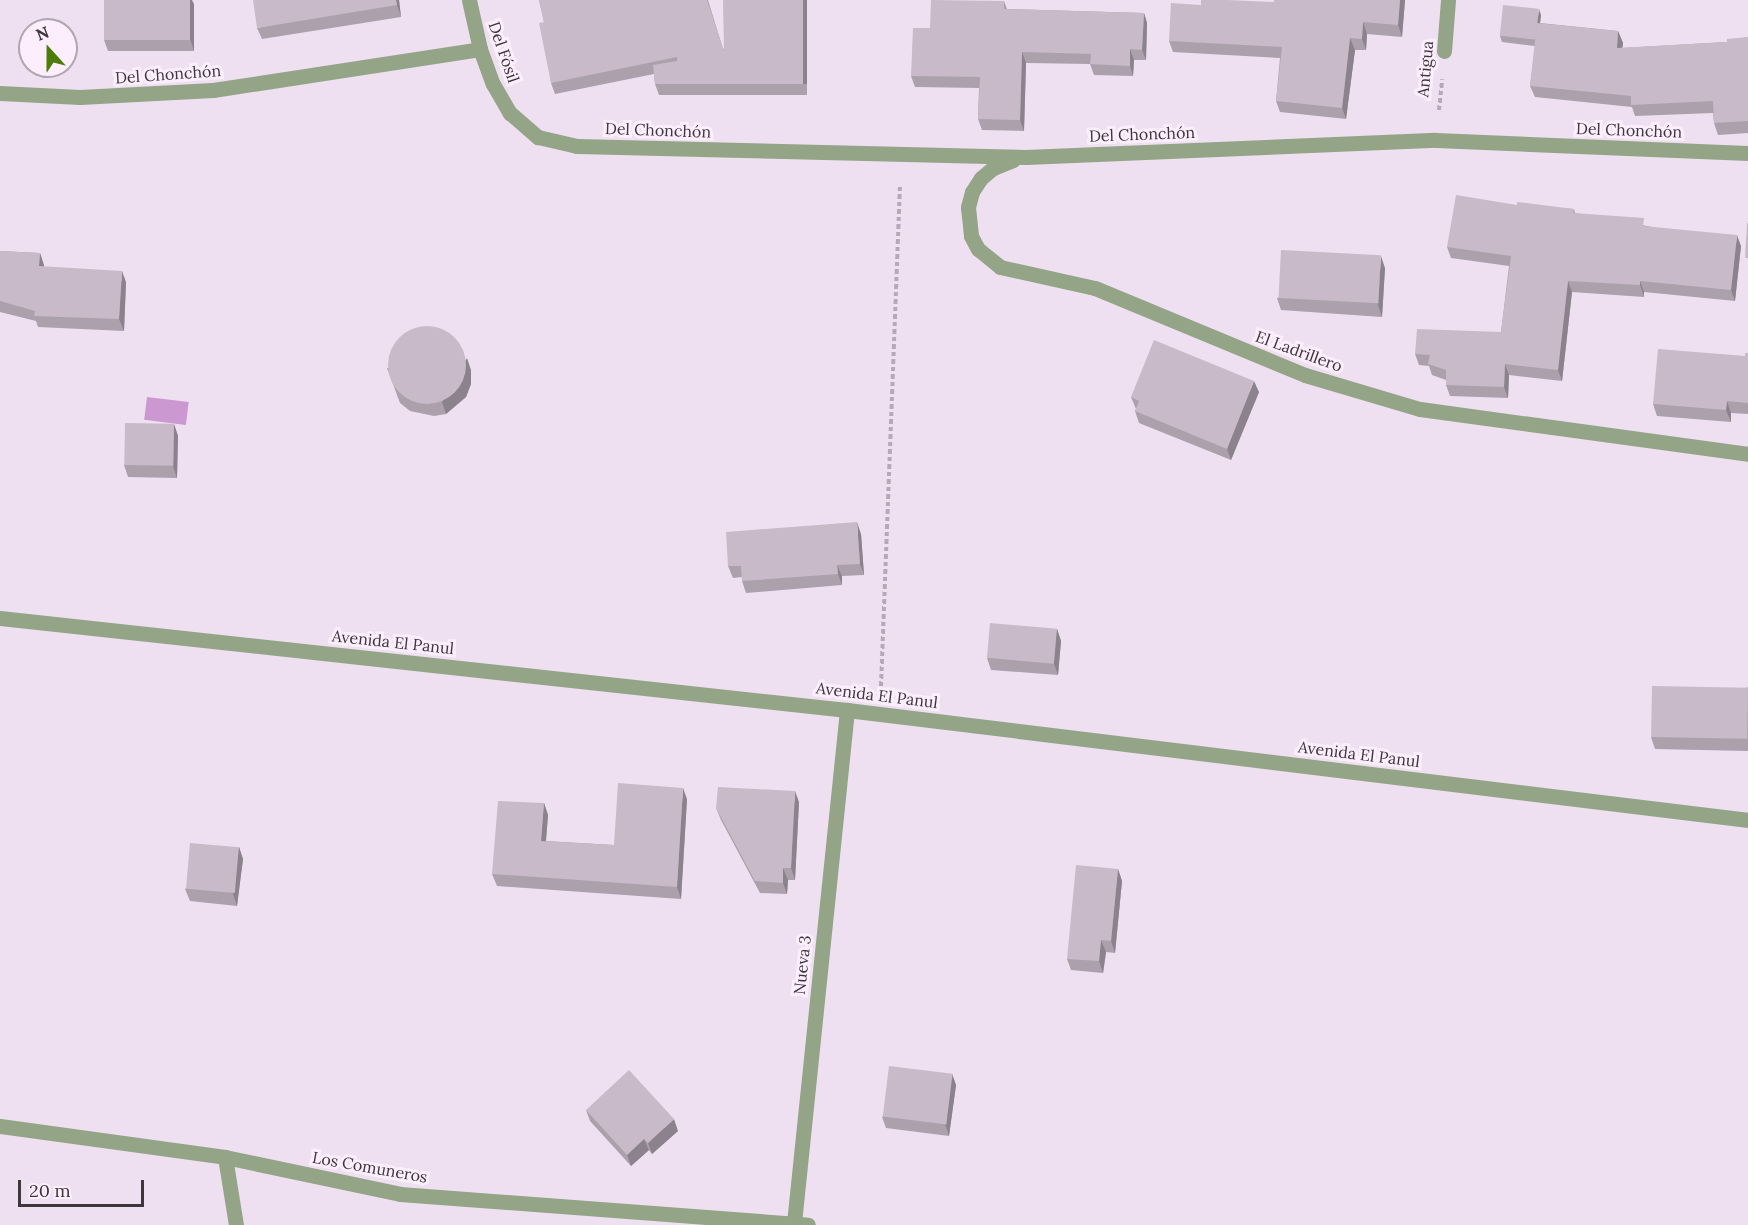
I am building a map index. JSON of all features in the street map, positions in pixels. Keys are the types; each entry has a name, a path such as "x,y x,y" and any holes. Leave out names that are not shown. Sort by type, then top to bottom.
{"street":[{"name":"Del Fósil","path":"470,0 480,49 493,84 510,113 538,137"},
{"name":"Antigua","path":"1444,51 1448,0"},
{"name":"Del Chonchón","path":"0,93 80,97 213,90 480,49"},
{"name":"Del Chonchón","path":"538,137 577,146 1026,157 1437,140 1748,153"},
{"name":"El Ladrillero","path":"1026,157 993,168 981,178 972,192 968,207 971,236 978,249 1000,267 1095,288 1305,375 1420,409 1748,454"},
{"name":"Avenida El Panul","path":"0,618 847,710 1748,820"},
{"name":"Nueva 3","path":"801,1224 847,710"},
{"name":"Los Comuneros","path":"0,1126 225,1157 400,1194 801,1224"},
{"path":"225,1157 236,1225"}],"path":[{"name":"Antigua","path":"1437,140 1444,51"},
{"path":"880,714 901,154"}],"shaded area":[{"path":"147,397 189,402 186,425 144,420"}],"building":[{"path":"104,0 190,0 190,40 104,40"},
{"path":"253,0 396,0 397,5 257,28"},
{"path":"539,0 707,0 724,51 723,0 803,0 803,84 655,84 653,65 677,61 677,57 551,83 539,23 544,22"},
{"path":"931,0 1004,1 1004,9 1144,13 1142,50 1130,49 1130,66 1090,64 1091,54 1022,52 1020,120 978,119 980,77 911,76 913,28 930,28"},
{"path":"1201,0 1274,2 1274,0 1400,0 1398,25 1363,22 1362,39 1350,38 1342,108 1276,101 1282,47 1169,41 1171,3 1201,5"},
{"path":"1503,5 1539,9 1536,40 1500,36"},
{"path":"1537,23 1618,31 1617,48 1727,42 1727,39 1748,37 1748,121 1714,123 1713,101 1631,105 1631,96 1530,86"},
{"path":"1456,195 1517,205 1517,202 1574,209 1573,213 1644,218 1643,226 1737,235 1731,290 1640,281 1640,285 1568,281 1558,370 1505,364 1504,387 1446,385 1446,370 1428,364 1430,355 1415,354 1417,329 1501,332 1511,256 1447,247"},
{"path":"1747,223 1748,258 1745,258"},
{"path":"1281,250 1381,255 1378,303 1278,298"},
{"path":"0,251 40,253 39,266 122,271 119,319 34,316 35,311 0,301"},
{"path":"419,326 435,326 449,332 460,343 466,357 466,373 460,387 449,398 435,404 419,404 405,398 394,387 388,373 388,357 394,343 405,332"},
{"path":"1154,340 1254,381 1227,449 1135,411 1139,401 1131,397"},
{"path":"1658,349 1745,356 1745,353 1748,353 1748,403 1727,401 1726,410 1653,404"},
{"path":"125,423 174,424 173,466 124,465"},
{"path":"857,522 860,564 837,565 838,574 742,581 741,566 728,566 726,532"},
{"path":"990,623 1057,629 1054,664 987,658"},
{"path":"1652,686 1748,688 1747,739 1651,737"},
{"path":"618,783 683,788 677,887 492,874 498,801 544,803 541,841 614,845"},
{"path":"718,787 795,791 791,868 783,868 783,883 755,881 716,808"},
{"path":"190,843 239,847 235,893 186,889"},
{"path":"1076,865 1118,869 1111,941 1101,940 1099,961 1067,959"},
{"path":"889,1066 953,1074 946,1124 883,1117"},
{"path":"629,1070 674,1119 648,1143 644,1139 627,1155 586,1110"}]}
